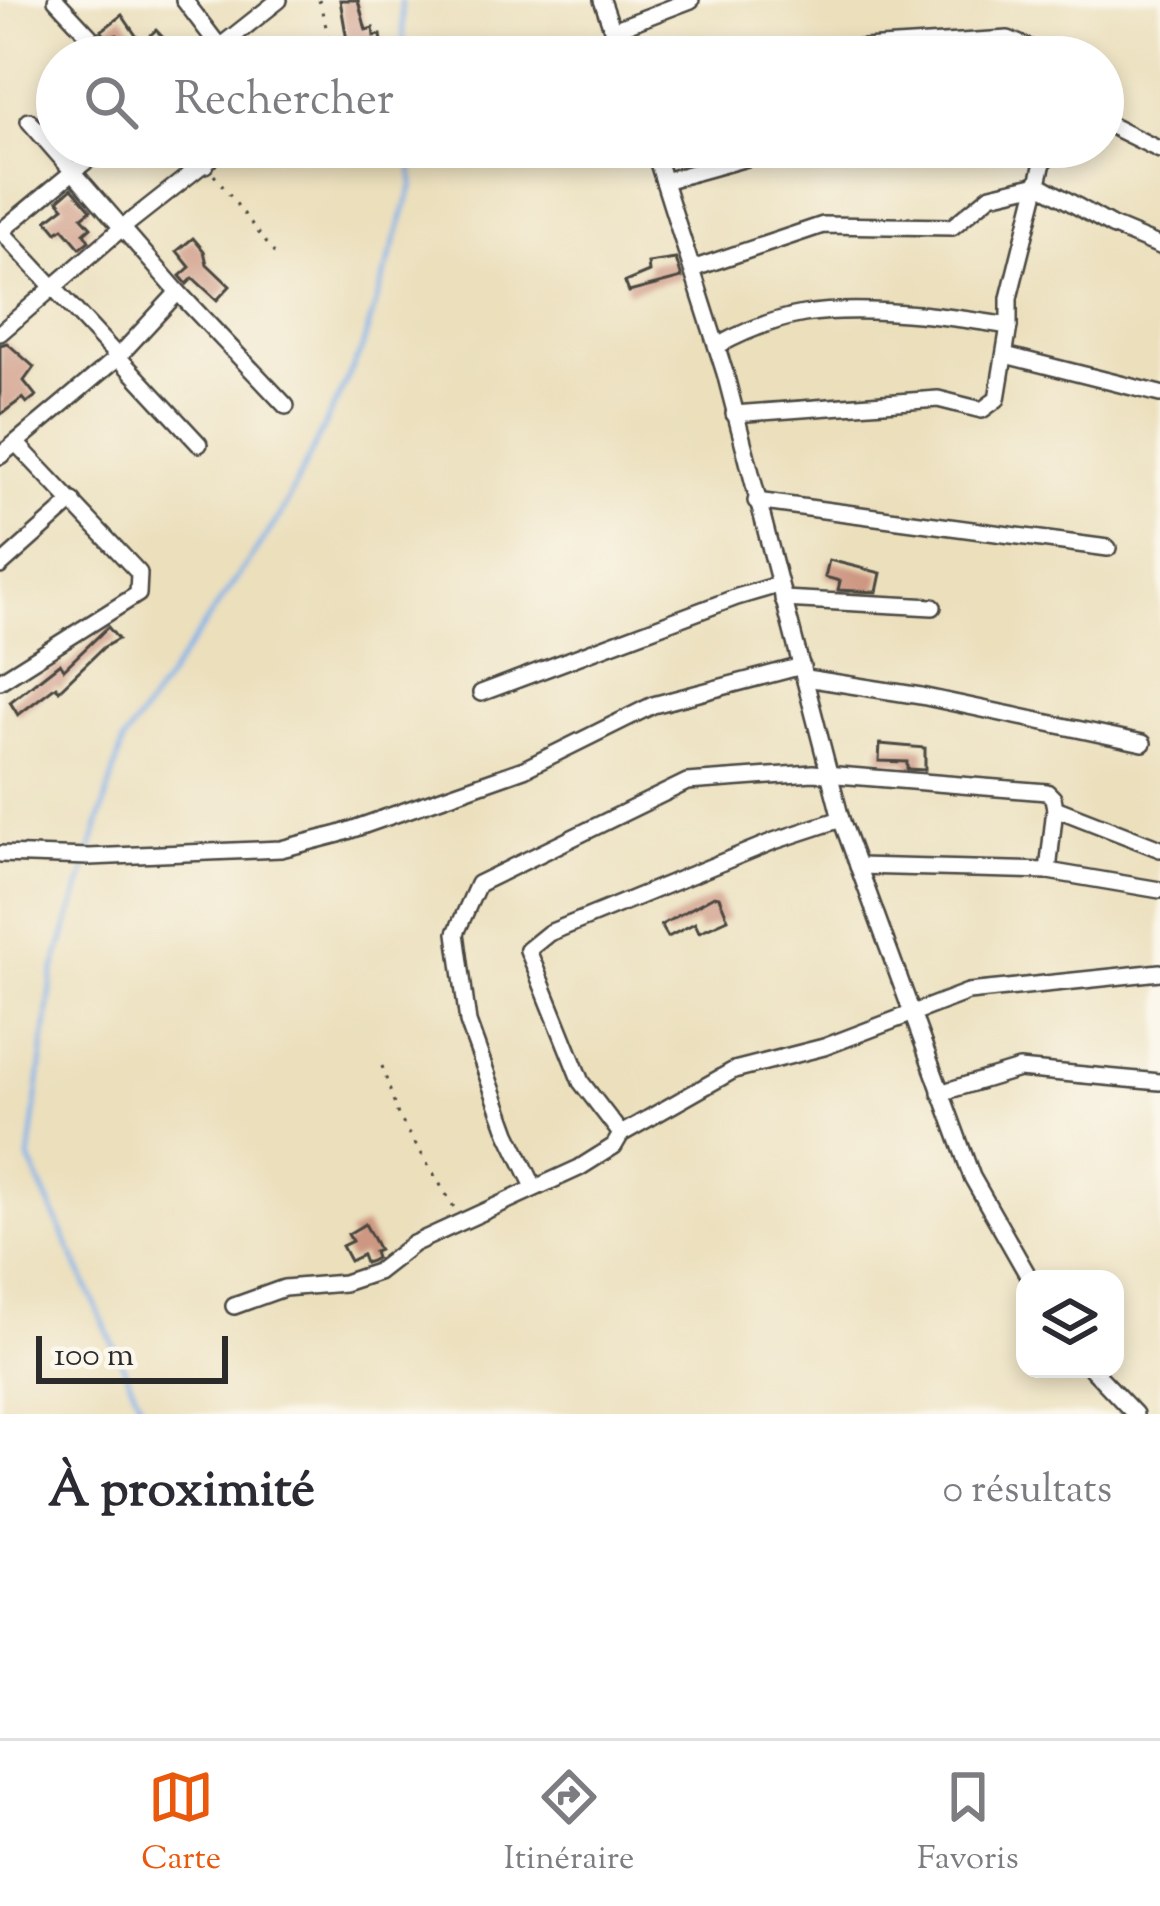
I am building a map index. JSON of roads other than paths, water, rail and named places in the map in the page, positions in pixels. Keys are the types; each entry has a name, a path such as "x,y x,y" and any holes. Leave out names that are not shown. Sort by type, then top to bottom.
{"street":[{"path":"56,0 89,36"},
{"path":"184,0 204,36"},
{"path":"233,36 279,0"},
{"path":"602,0 615,36"},
{"path":"613,30 692,0"},
{"path":"29,121 36,129"},
{"path":"1124,132 1160,150"},
{"path":"71,168 178,292 286,406"},
{"path":"78,168 0,231 199,444"},
{"path":"0,334 122,228 201,168"},
{"path":"660,168 717,346 804,672 827,777 972,1177 1025,1270"},
{"path":"664,181 711,168"},
{"path":"734,414 938,399 982,410 998,399 1009,298 1042,168"},
{"path":"694,268 823,225 952,226 991,195 1038,184 1112,226 1160,246"},
{"path":"0,456 117,358 178,292"},
{"path":"717,346 744,332 804,314 902,314 1009,326"},
{"path":"1005,356 1160,394"},
{"path":"0,681 138,594 139,573 16,443"},
{"path":"0,566 73,501"},
{"path":"756,501 1108,548"},
{"path":"481,692 737,597 780,592 933,607"},
{"path":"0,854 89,857 281,849 340,834 524,769 653,705 804,672 1143,743"},
{"path":"534,1187 508,1133 468,1022 457,933 478,884 687,782 813,773 1047,792 1055,808 1048,872"},
{"path":"1055,808 1160,849"},
{"path":"621,1134 581,1082 528,950 550,933 774,841 841,819"},
{"path":"858,866 1048,872 1160,890"},
{"path":"234,1306 284,1288 344,1283 377,1272 413,1244 579,1168 614,1146 621,1134 734,1070 824,1047 968,992 1160,972"},
{"path":"940,1094 1019,1069 1160,1082"},
{"path":"1101,1378 1135,1414"}],"waterway":[{"path":"401,0 404,36"},
{"path":"90,853 123,742 280,516 361,351 413,184 412,168"},
{"path":"87,864 53,973 29,1159 145,1414"}]}
